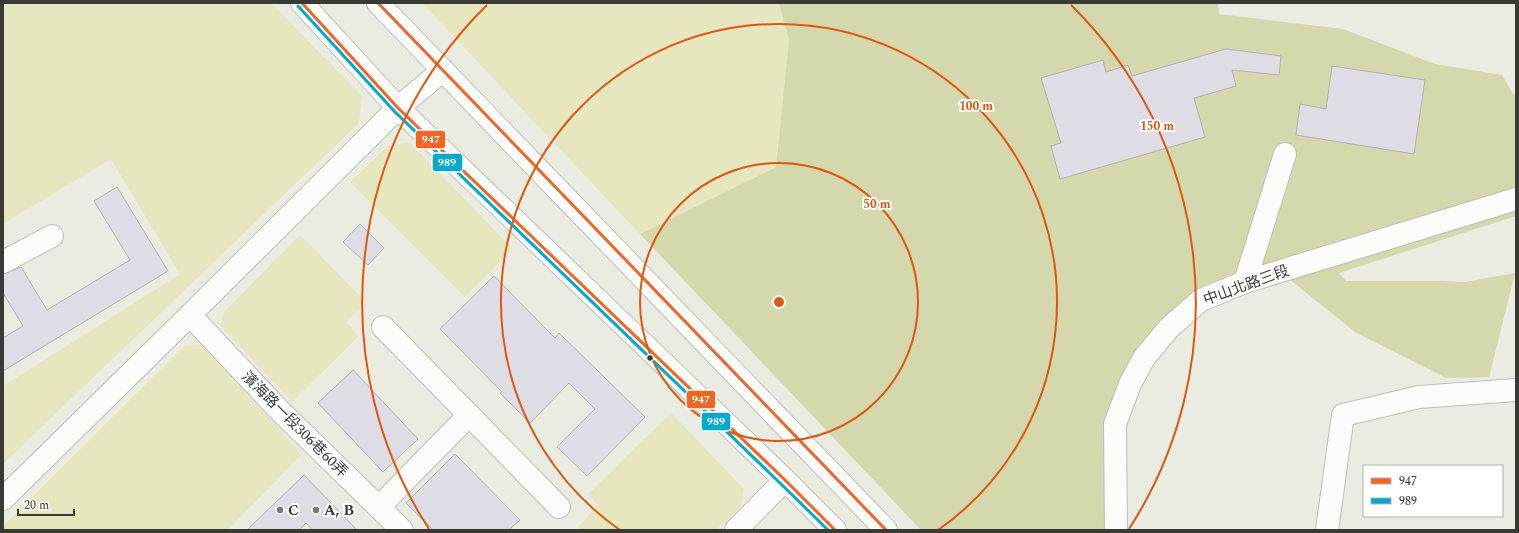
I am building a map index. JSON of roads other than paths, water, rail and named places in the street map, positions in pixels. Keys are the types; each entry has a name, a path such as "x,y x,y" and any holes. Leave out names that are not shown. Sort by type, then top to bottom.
{"street":[{"path":"302,3 398,108 785,480 835,530"},
{"path":"378,3 886,530"},
{"path":"3,498 398,108 443,70"},
{"path":"1245,282 1285,154"},
{"name":"中山北路三段","path":"1116,530 1115,424 1130,384 1144,358 1169,328 1201,300 1245,282 1516,199"},
{"path":"3,262 52,236"},
{"name":"濱海路一段306巷60弄","path":"190,315 279,410 402,530"},
{"path":"383,327 559,507"},
{"path":"1327,530 1334,412 1419,396 1516,390"},
{"path":"379,507 469,415"},
{"path":"736,530 785,480"}],"place":[{"name":"C","path":"280,510"},
{"name":"A, B","path":"316,510"}]}
